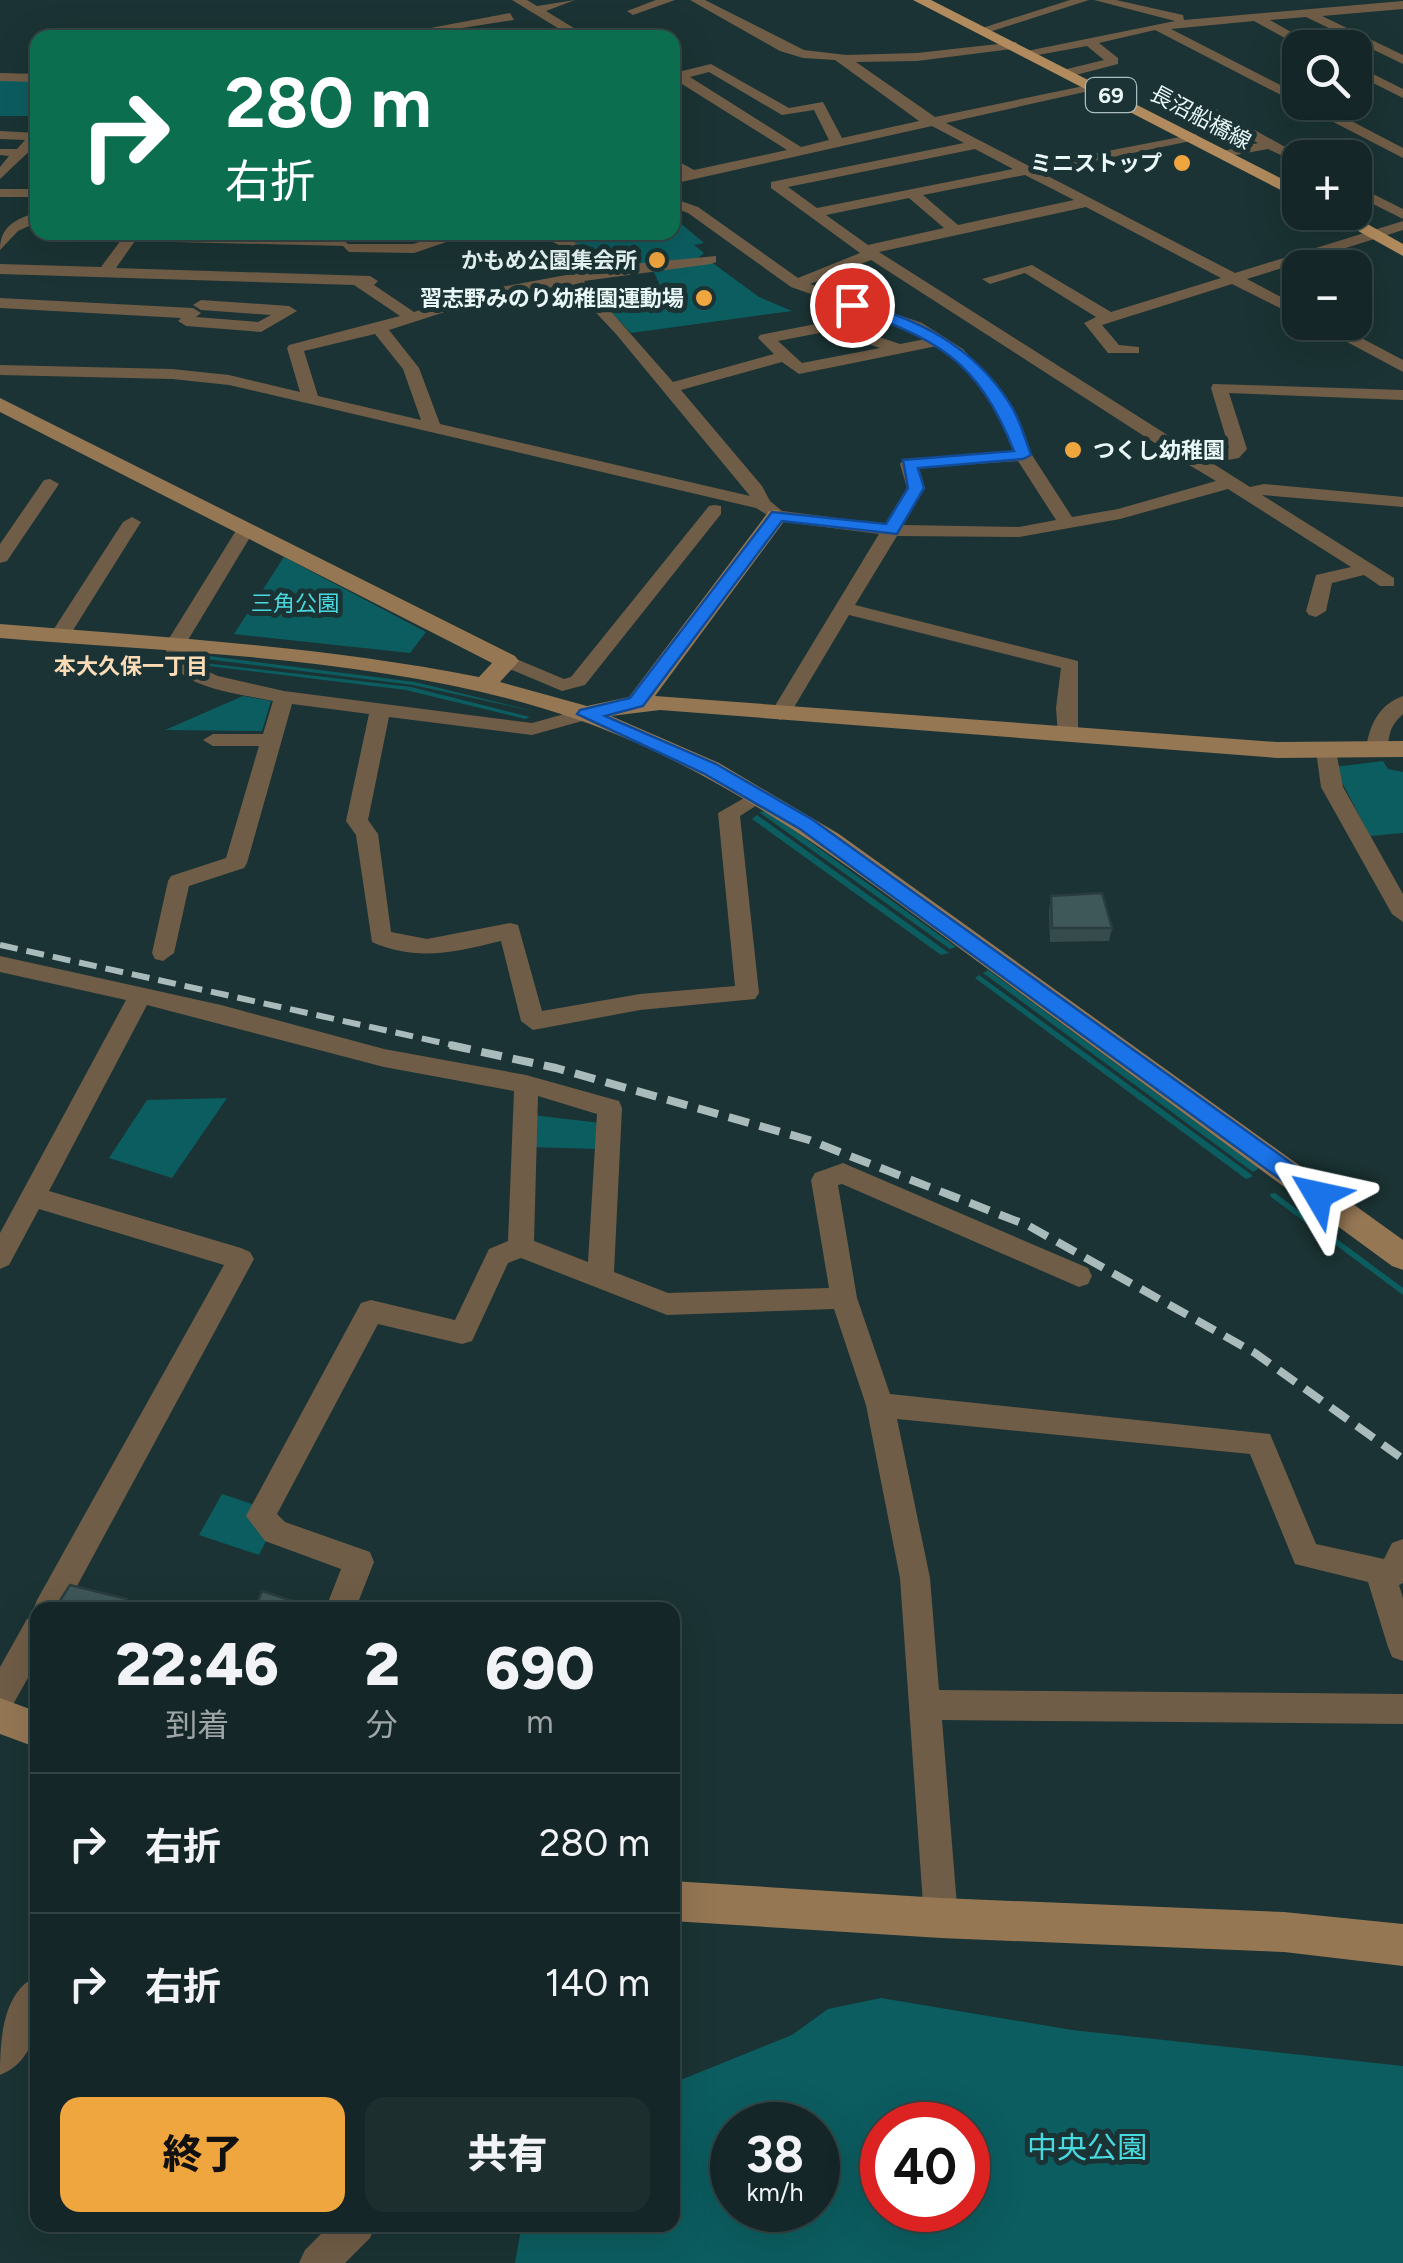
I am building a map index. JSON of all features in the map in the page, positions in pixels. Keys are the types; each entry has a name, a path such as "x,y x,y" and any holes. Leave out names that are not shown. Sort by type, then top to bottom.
{"main road":[{"name":"長沼船橋線","path":"920,0 1032,54 1282,186"},
{"path":"1365,230 1403,251"}],"street":[{"path":"508,30 515,0 570,30"},
{"path":"536,10 569,0"},
{"path":"634,10 669,0"},
{"path":"696,0 784,48 840,59 917,57 1012,45"},
{"path":"982,30 1083,0"},
{"path":"1107,1 1193,22"},
{"path":"1032,54 1158,26 1402,3"},
{"path":"1307,13 1403,60"},
{"path":"1253,16 1282,31"},
{"path":"421,30 466,18 510,17"},
{"path":"1158,26 1282,91"},
{"path":"1068,73 1113,61 1088,40"},
{"path":"840,59 930,121 1282,304"},
{"path":"680,76 711,68 787,112 818,105 837,142"},
{"path":"0,77 30,78"},
{"path":"680,77 798,150"},
{"path":"1372,78 1403,94"},
{"path":"680,178 1093,86"},
{"path":"1208,110 1282,150"},
{"path":"1337,120 1403,154"},
{"path":"0,135 30,137"},
{"path":"814,213 1191,137"},
{"path":"2,170 30,143"},
{"path":"978,144 776,185 869,252 1387,582"},
{"path":"1224,155 1270,144"},
{"path":"0,152 20,153"},
{"path":"680,167 692,175"},
{"path":"0,193 30,193"},
{"path":"912,193 955,230"},
{"path":"1372,198 1403,215"},
{"path":"796,284 869,252 1087,202"},
{"path":"680,205 693,210 796,284 916,326 957,352 1004,406 1023,455 1068,524"},
{"path":"0,246 6,228 30,219"},
{"path":"1133,350 1114,350 1092,323 1403,225"},
{"path":"105,272 128,240"},
{"path":"301,240 414,249 443,240"},
{"path":"557,240 620,270"},
{"path":"343,241 354,255 357,281"},
{"path":"311,399 295,348 379,328 479,296 620,270 710,259"},
{"path":"990,278 1027,268 1108,317"},
{"path":"0,269 357,281 412,317"},
{"path":"0,303 84,305 113,312 197,309 289,312 261,327 186,321 197,309 219,277"},
{"path":"572,278 770,510"},
{"path":"898,349 831,326 766,338 799,369 940,341"},
{"path":"379,328 411,368 432,426"},
{"path":"1353,340 1403,366"},
{"path":"669,388 786,356"},
{"path":"0,370 172,374 229,380 770,510 891,530 1019,532 1238,488 1403,502"},
{"path":"1194,461 1238,450 1218,388 1403,395"},
{"path":"0,404 507,661 562,685 578,681 715,510"},
{"path":"780,714 916,488 909,464 1023,455"},
{"path":"0,557 50,484"},
{"path":"636,702 770,510"},
{"path":"60,635 132,522"},
{"path":"246,529 176,645 176,657 188,670 244,690 284,697 532,728 636,702 1068,736 1326,751 1390,749 1379,726 1403,702"},
{"path":"1316,612 1324,579 1367,569"},
{"path":"843,608 1067,663 1071,666 1066,708 1068,736"},
{"path":"0,631 369,665 484,684 586,714 677,753 760,796 830,840 1403,1257"},
{"path":"484,684 507,661"},
{"path":"163,953 179,881 236,863 284,697"},
{"path":"380,708 357,821 368,834 380,936 409,948 428,948 510,931 533,1021 640,1002 748,993 728,813 760,796"},
{"path":"213,740 271,740"},
{"path":"1326,751 1332,787 1403,914"},
{"path":"1375,864 1403,863"},
{"path":"0,964 221,1013 384,1058 526,1084 610,1108 600,1277"},
{"path":"0,1258 140,996"},
{"path":"522,1246 526,1084"},
{"path":"941,1918 914,1578 880,1406 844,1298 824,1180 843,1172 1079,1276"},
{"path":"32,1196 241,1259 52,1602"},
{"path":"343,1602 360,1562 274,1532 262,1516 370,1310 462,1334 498,1256 522,1246 668,1304 844,1298"},
{"path":"880,1406 1260,1443 1306,1555 1391,1562 1403,1648"},
{"path":"0,1698 30,1644"},
{"path":"924,1705 1403,1710"},
{"path":"0,1716 30,1727"},
{"path":"680,1902 941,1918 1284,1932 1403,1945"},
{"path":"0,2056 8,2052 30,2009"},
{"path":"318,2263 350,2232"}],"green space":[{"path":"0,80 30,81 30,116 0,116"},
{"path":"680,223 704,243 694,245 704,253 697,259 623,267 563,240 680,240"},
{"name":"習志野みのり幼稚園運動場","path":"710,261 759,297 792,311 631,333 608,309 647,299 642,287 659,283 652,268"},
{"name":"三角公園","path":"284,557 426,632 410,653 234,634"},
{"path":"193,654 415,682 537,712 413,685 190,657"},
{"path":"195,662 411,687 530,717 525,719 406,690"},
{"path":"243,696 271,701 262,731 165,730"},
{"path":"1383,761 1388,769 1403,772 1403,833 1370,836 1334,767"},
{"path":"767,811 956,947 950,949 759,812"},
{"path":"757,815 949,953 941,955 752,819"},
{"path":"988,970 1258,1169 1253,1172 983,973"},
{"path":"979,975 1252,1177 1246,1179 975,978"},
{"path":"227,1098 172,1178 109,1158 147,1100"},
{"path":"532,1115 601,1123 598,1149 530,1147"},
{"path":"1275,1193 1403,1288 1403,1295 1271,1197"},
{"path":"222,1494 258,1506 268,1537 259,1555 199,1535"},
{"name":"中央公園","path":"881,1998 1072,2030 1403,2066 1403,2263 515,2263 522,2232 680,2232 680,2080 792,2035 828,2009"}],"building":[{"path":"1102,893 1112,928 1052,928 1051,896"},
{"path":"70,1585 127,1599 126,1602 59,1602"},
{"path":"262,1591 296,1602 257,1602"}],"railway":[{"path":"0,945 461,1047"},
{"path":"450,1045 556,1068 809,1140 1029,1226 1255,1353 1403,1459"}],"place":[{"name":"ミニストップ","path":"1182,163"},
{"name":"かもめ公園集会所","path":"657,260"},
{"name":"習志野みのり幼稚園運動場","path":"704,298"},
{"name":"つくし幼稚園","path":"1073,450"}],"district":[{"name":"本大久保一丁目","path":"131,666"}],"route":[{"path":"852,305 916,326 957,352 1004,406 1023,455 909,464 916,488 891,530 778,516 636,702 586,714 710,768 806,824 1318,1195"}]}
